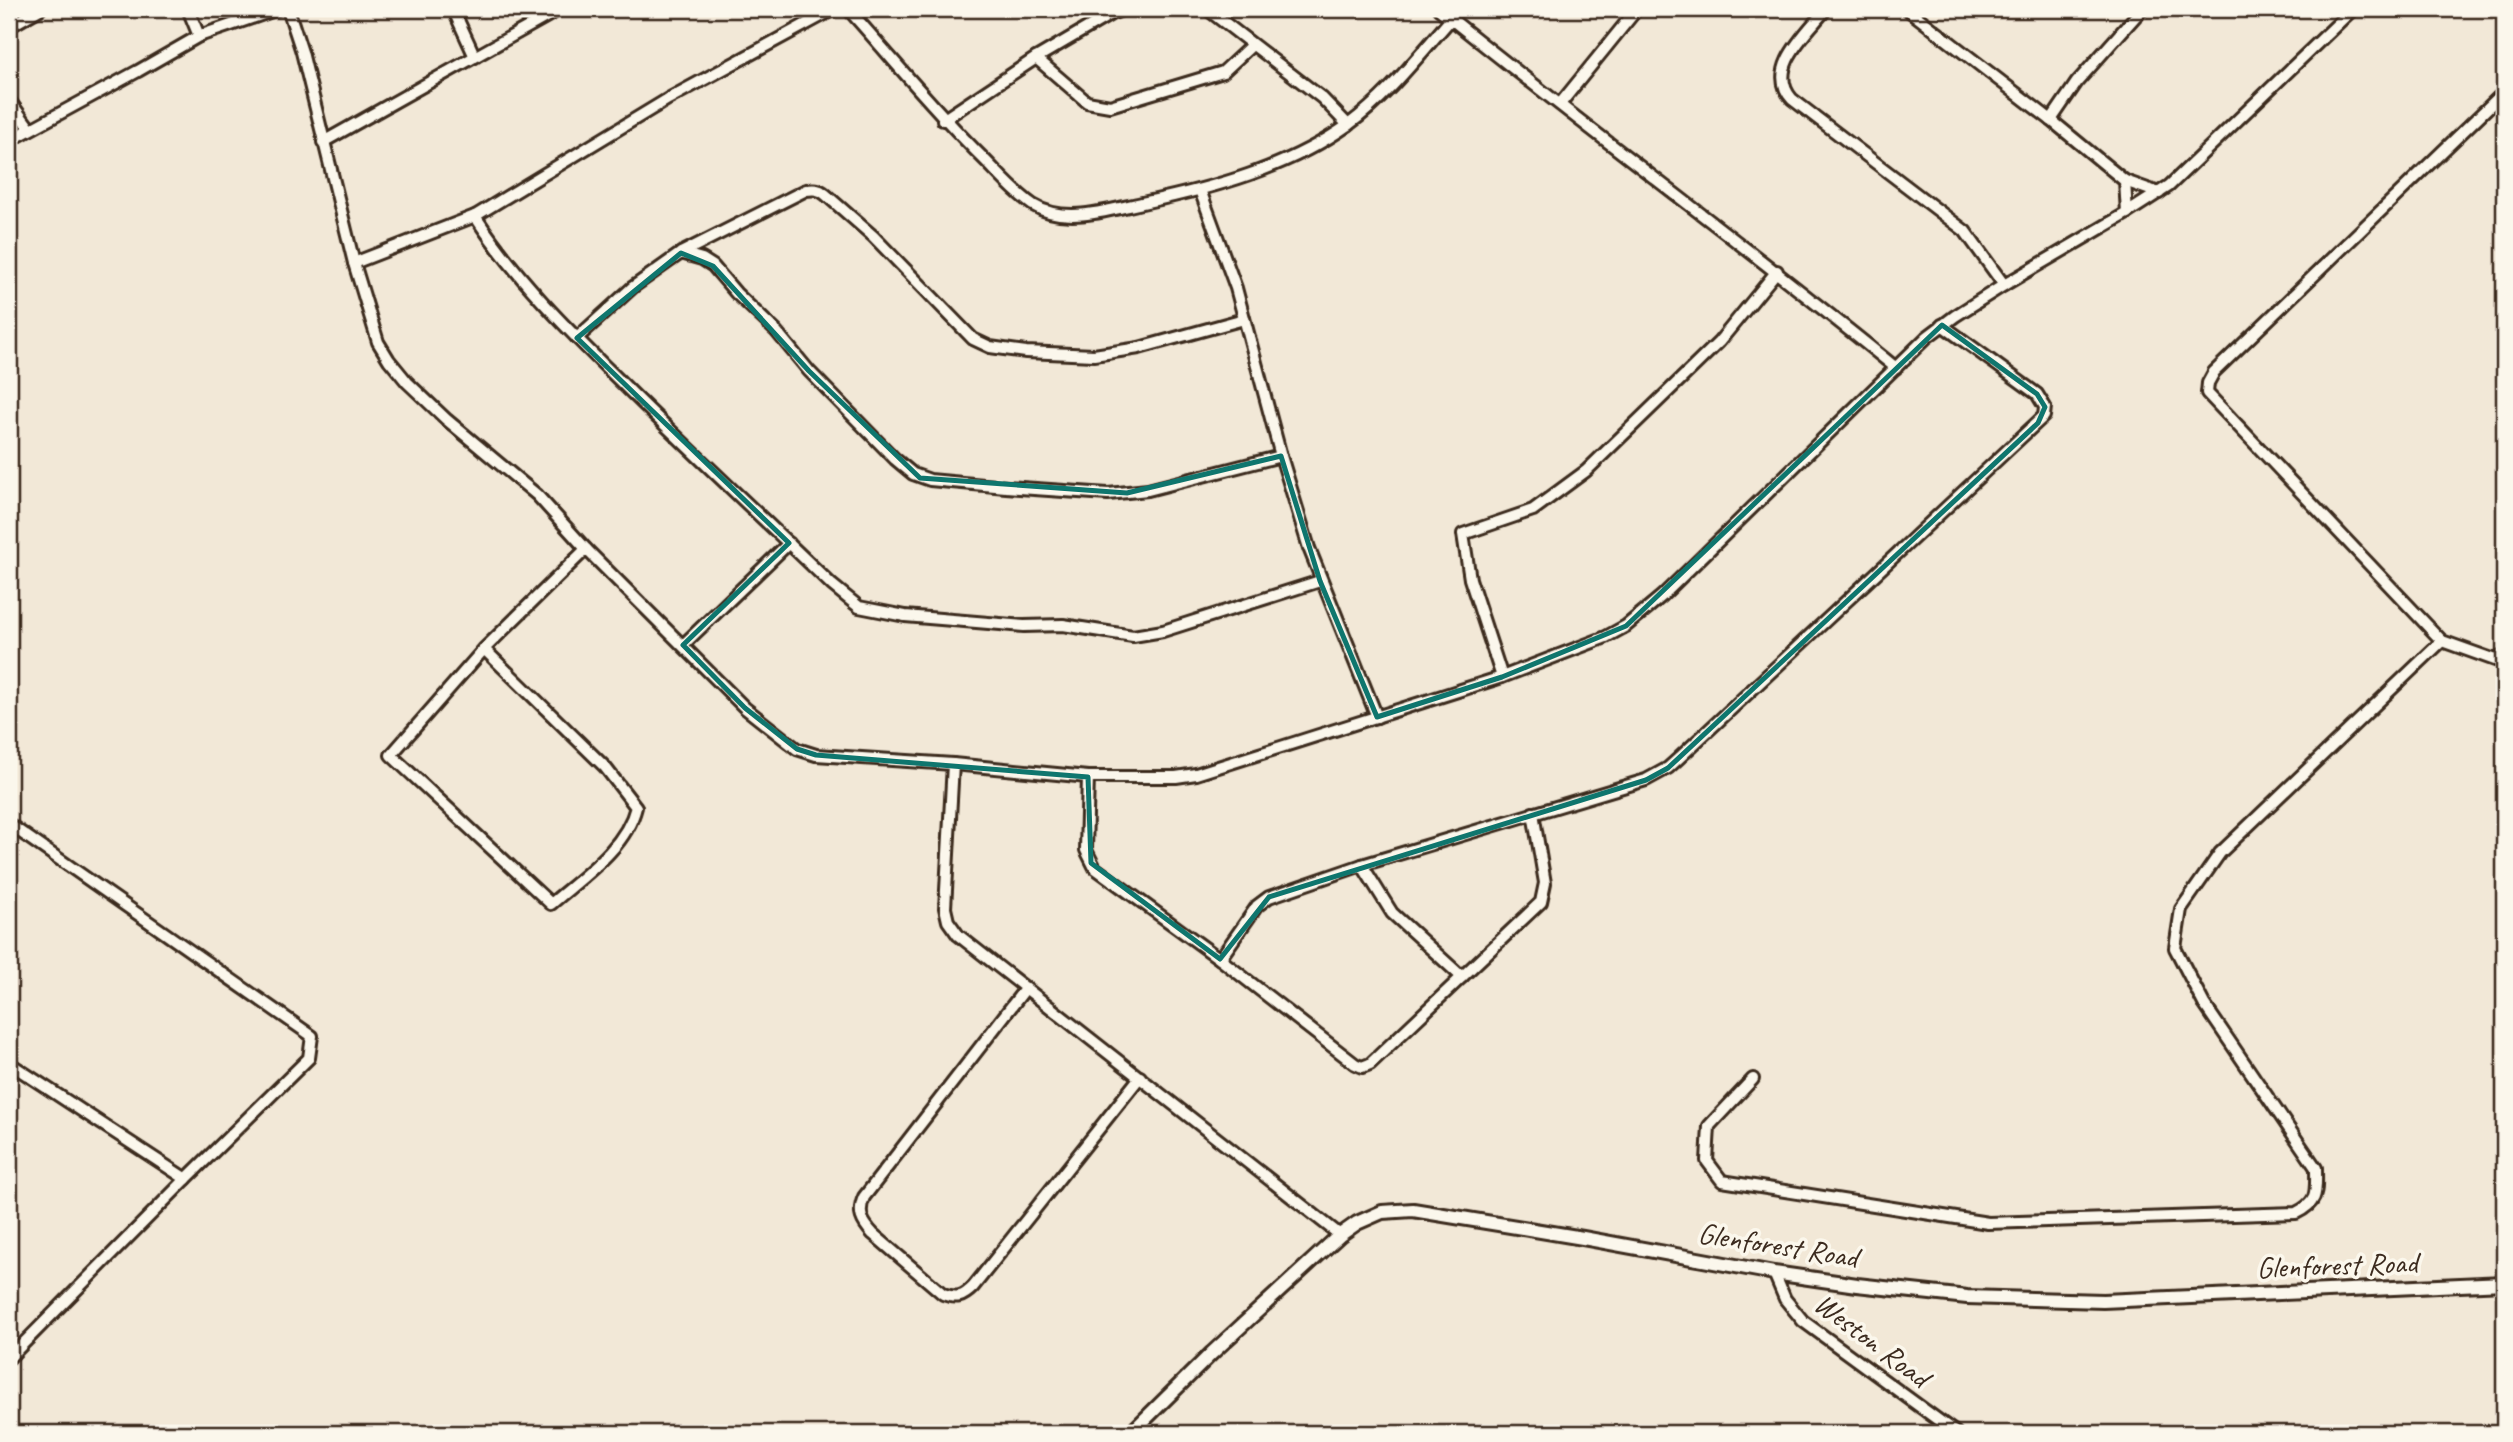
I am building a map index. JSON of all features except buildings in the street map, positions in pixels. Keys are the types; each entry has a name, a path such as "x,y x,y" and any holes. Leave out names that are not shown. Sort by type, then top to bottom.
{"street":[{"path":"9,27 40,9"},
{"path":"188,9 199,36"},
{"path":"9,141 199,36 278,9"},
{"path":"288,9 302,52 354,263 378,342 389,360 407,382 447,419 537,495 586,549 745,708 797,749 816,755 1088,777 1165,777 1196,774 1502,677 1606,637 1645,612 1942,325 2159,193 2187,170 2353,9"},
{"path":"453,9 475,57"},
{"path":"323,142 561,9"},
{"path":"354,263 475,216 668,99 834,9"},
{"path":"848,9 943,120 1013,188 1035,206 1068,215 1093,214 1200,190 1274,164 1312,147 1348,125 1379,99 1451,19"},
{"path":"943,120 1036,58 1111,14 1125,9"},
{"path":"1207,9 1322,98 1348,125"},
{"path":"1439,9 1777,271 1896,368"},
{"path":"1560,104 1637,9"},
{"path":"1826,9 1784,65 1783,84 1786,92 1965,231 2004,285"},
{"path":"1907,9 2125,181 2159,193"},
{"path":"2051,120 2077,82 2142,9"},
{"path":"1036,58 1087,102 1110,106 1223,72 1252,45"},
{"path":"2504,92 2214,372 2208,383 2207,393 2442,641 2495,660 2504,655"},
{"path":"9,100 30,129"},
{"path":"2125,181 2127,213"},
{"path":"577,338 633,288 681,253 806,190 820,190 873,236 953,321 983,345 1026,352 1094,355 1139,348 1244,319"},
{"path":"1200,190 1236,288 1281,456 1321,581 1377,717"},
{"path":"475,216 498,251 577,338 658,420 859,607 905,616 1024,626 1063,625 1122,636 1163,631 1321,581"},
{"path":"681,253 702,258 713,266 736,293 776,331 809,371 895,459 920,478 1006,487 1127,493 1281,456"},
{"path":"1502,677 1470,579 1463,534 1533,510 1586,471 1719,342 1777,271"},
{"path":"1220,958 1263,901 1362,865 1646,780 1668,768 2044,416 2045,408 2038,394 1942,325"},
{"path":"683,645 789,543"},
{"path":"484,649 605,767 636,807 632,824 597,865 551,904 391,755 484,649 586,549"},
{"path":"1753,1079 1709,1126 1707,1161 1722,1181 1988,1223 2296,1213 2308,1207 2316,1195 2316,1168 2204,1004 2175,948 2181,909 2220,853 2442,641"},
{"path":"953,764 945,908 948,921 958,935 1340,1235"},
{"path":"1088,777 1086,850 1091,863 1362,1067 1370,1063 1538,907 1544,896 1545,883 1534,813"},
{"path":"9,824 312,1036 309,1058 186,1178 9,1358"},
{"path":"1362,865 1392,913 1462,977"},
{"path":"1025,989 860,1205 860,1215 873,1234 943,1294 954,1298 964,1296 973,1287 1140,1077"},
{"path":"9,1063 186,1178"},
{"name":"Glenforest Road","path":"1131,1433 1212,1353 1340,1235 1357,1223 1382,1212 1413,1210 1774,1273 1917,1292 2027,1300 2103,1301 2504,1283"},
{"name":"Weston Road","path":"1774,1273 1785,1299 1803,1321 1956,1433"}],"highlighted area":[{"path":"681,253 713,266 809,371 920,478 1127,493 1281,456 1320,581 1377,717 1502,677 1626,626 1942,325 2037,394 2045,407 2038,423 1668,768 1646,780 1269,897 1220,959 1091,863 1088,777 816,755 797,749 745,708 683,645 789,543 577,338"}]}
